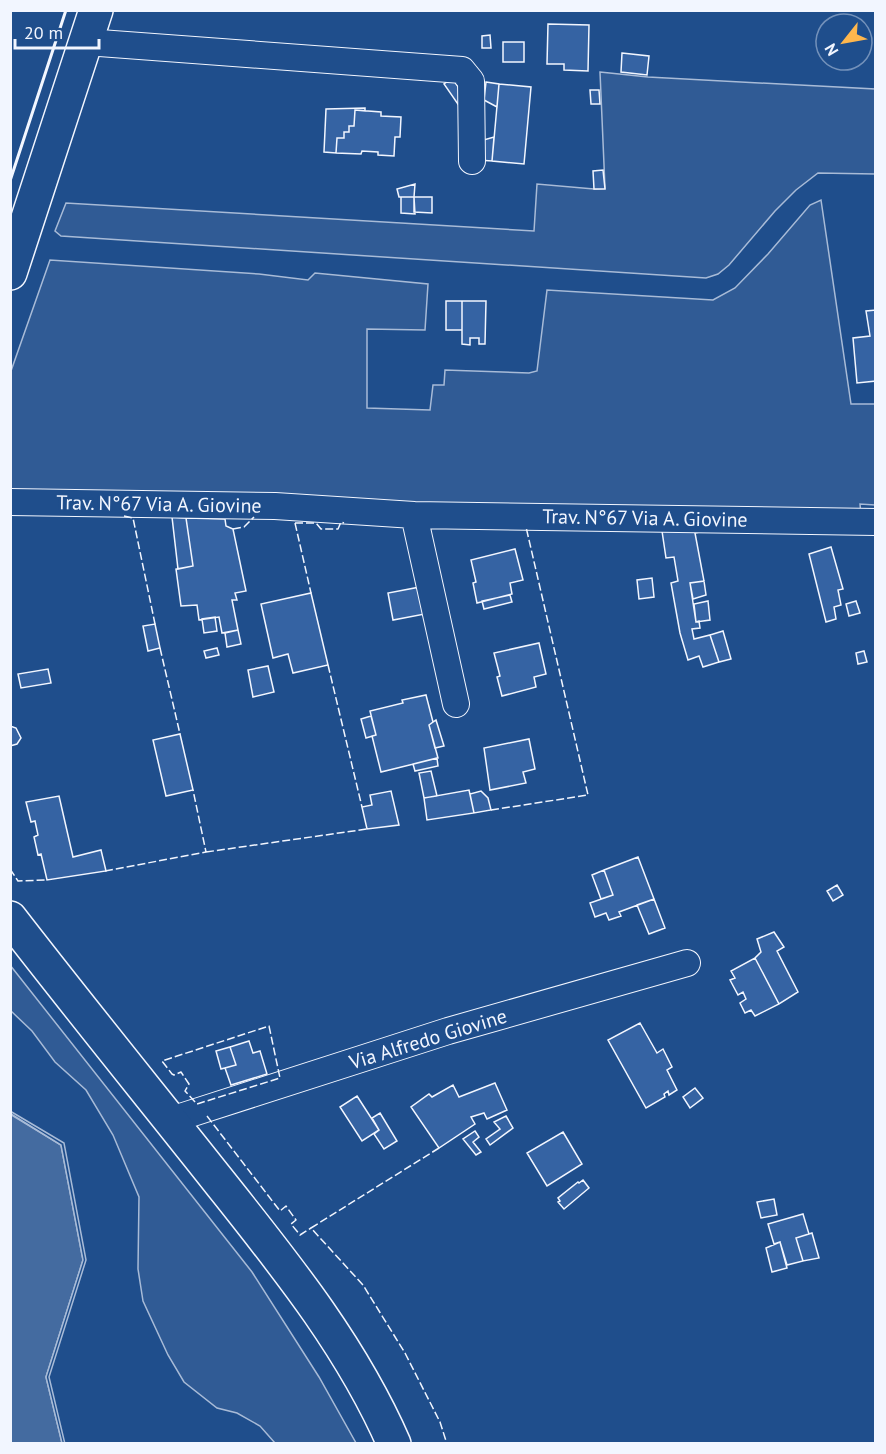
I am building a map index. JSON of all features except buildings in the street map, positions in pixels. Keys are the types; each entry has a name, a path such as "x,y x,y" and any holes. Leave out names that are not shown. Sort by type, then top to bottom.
{"main road":[{"path":"10,273 96,10"},
{"path":"10,918 267,1241 328,1324 355,1367 394,1443"}],"street":[{"path":"86,42 462,70 471,81 472,161"},
{"name":"Trav. N°67 Via A. Giovine","path":"10,502 275,506 414,515 876,522"},
{"path":"414,515 456,704"},
{"name":"Via Alfredo Giovine","path":"171,1120 448,1031 687,963"}],"shaded area":[{"path":"600,72 648,77 875,89 875,174 818,173 796,190 775,211 729,265 718,274 706,278 61,236 55,231 66,203 534,231 537,184 605,188"},
{"path":"821,200 851,404 875,404 875,505 860,504 861,516 11,492 11,371 50,260 259,274 308,280 315,273 428,284 425,330 367,329 367,408 430,410 433,385 444,385 445,370 529,373 537,371 547,290 713,300 735,288 810,205"},
{"path":"10,965 252,1272 319,1377 356,1443 275,1443 260,1426 237,1413 217,1408 184,1382 168,1355 143,1301 138,1269 139,1197 113,1135 86,1090 55,1062 32,1031 11,1011"},
{"path":"10,1114 61,1145 83,1260 46,1377 62,1443 11,1443"}],"pier":[{"path":"10,1111 64,1143 86,1260 49,1377 65,1444 62,1443 46,1377 83,1260 61,1145 11,1114"}],"fence":[{"path":"124,516 133,518 155,624"},
{"path":"233,529 244,527 254,517"},
{"path":"295,523 316,523 321,529 338,529 341,522 344,523"},
{"path":"295,523 311,593"},
{"path":"491,810 588,795 526,527"},
{"path":"160,648 180,734"},
{"path":"328,665 362,807"},
{"path":"105,871 206,852 193,790"},
{"path":"206,852 367,829"},
{"path":"10,869 18,881 47,880"},
{"path":"269,1026 280,1078 197,1104 185,1091 189,1084 181,1072 172,1074 162,1061 269,1026"},
{"path":"207,1116 280,1211 286,1206 296,1220 291,1224 300,1235 311,1228"},
{"path":"439,1148 311,1228 363,1285 405,1353 440,1422 447,1444"}],"wall":[{"path":"10,181 66,10"}]}
